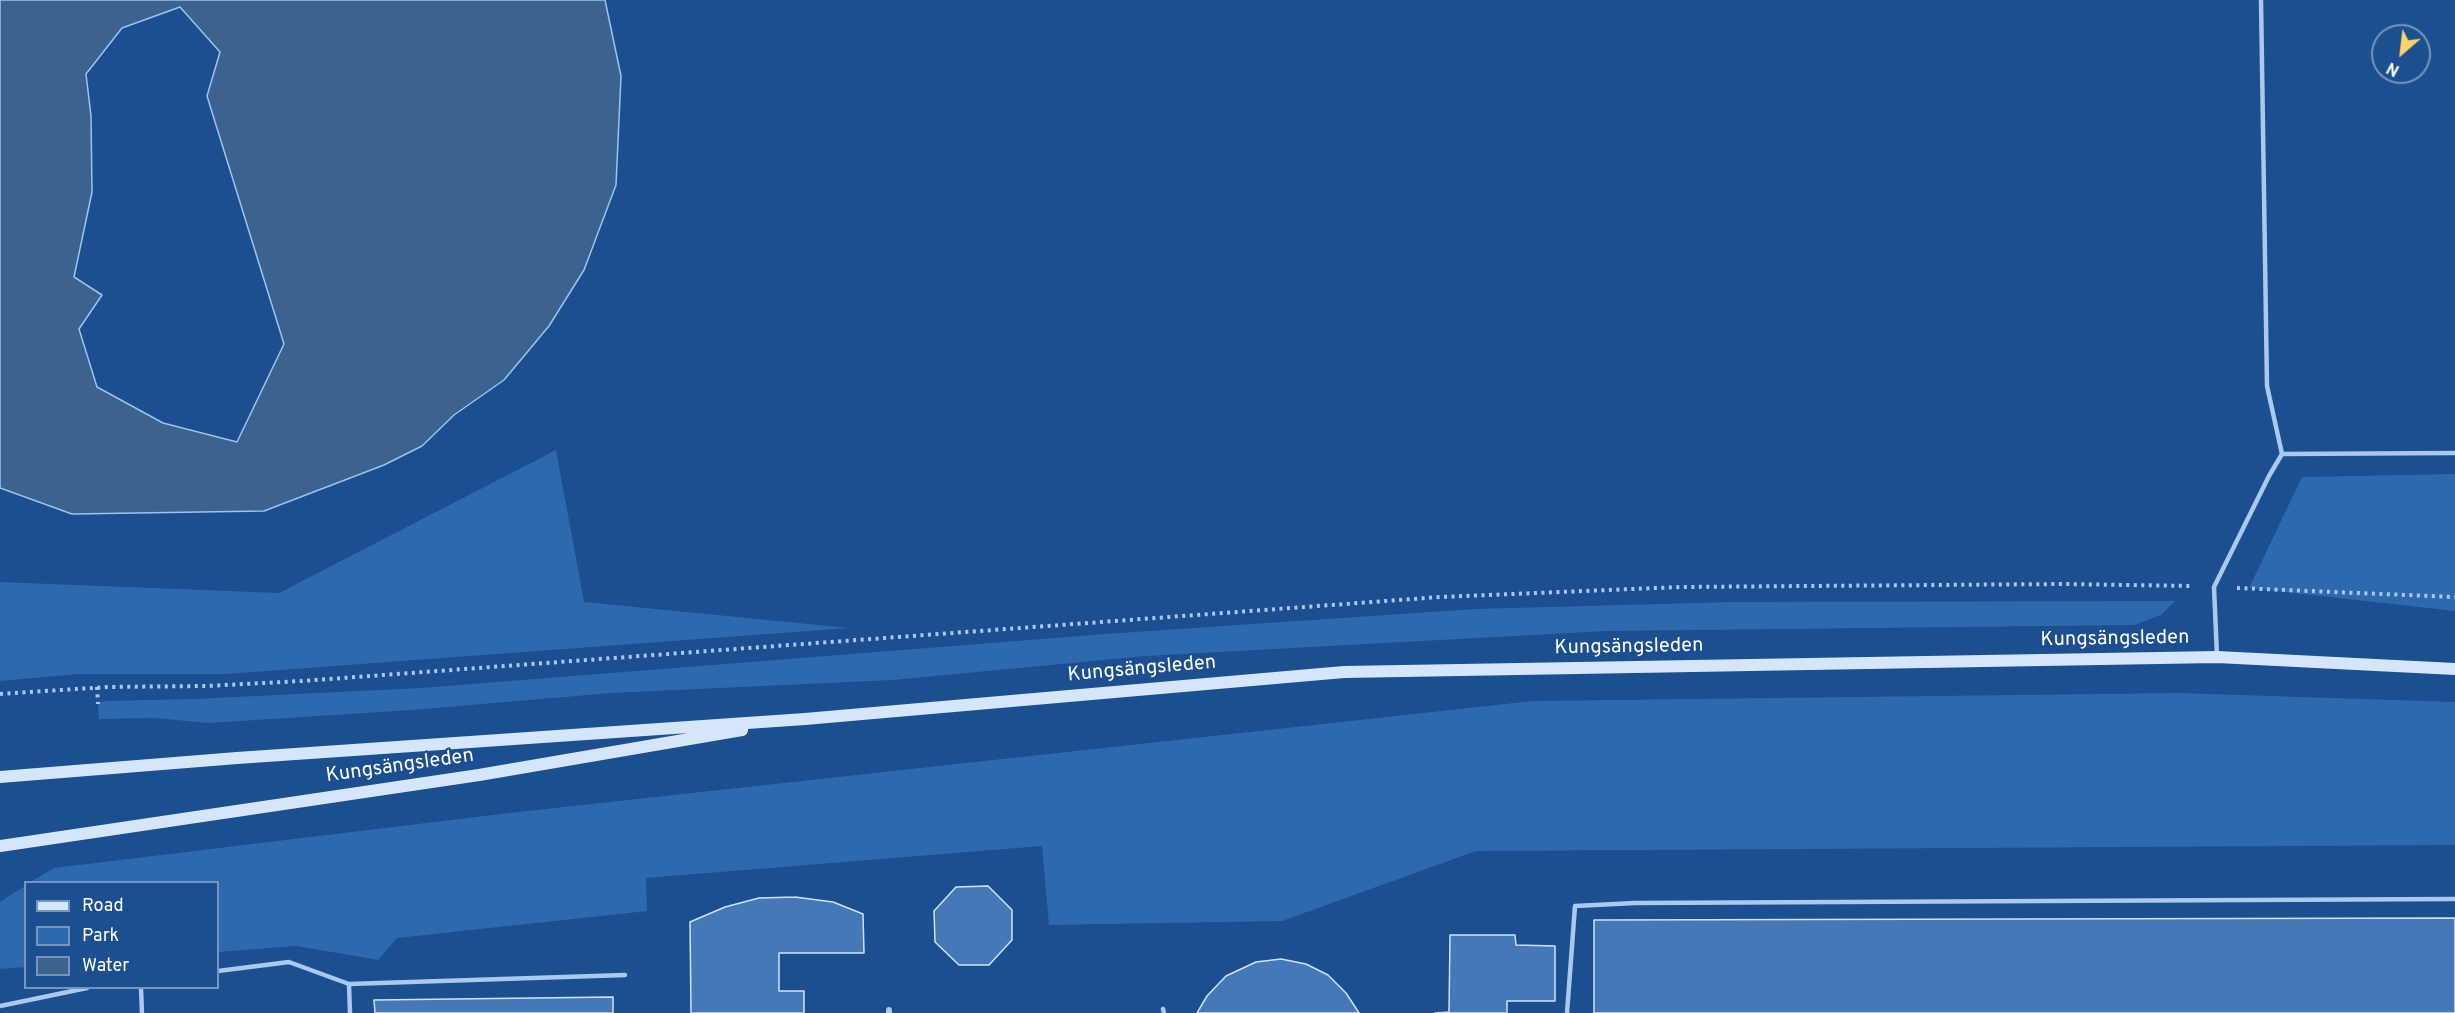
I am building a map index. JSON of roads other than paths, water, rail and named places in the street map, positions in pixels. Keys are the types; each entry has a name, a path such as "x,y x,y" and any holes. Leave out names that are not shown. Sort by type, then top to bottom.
{"main road":[{"name":"Kungsängsleden","path":"0,777 237,758 805,719 1344,672 2217,657 2455,669"},
{"name":"Kungsängsleden","path":"0,846 516,769 805,719"}],"lane":[{"path":"2217,657 2214,586 2282,454 2267,387 2261,0"},
{"path":"2282,454 2455,453"},
{"path":"1568,1013 1575,906 1635,903 2455,899"},
{"path":"219,971 289,962 349,984 625,975"},
{"path":"349,984 350,1013"},
{"path":"0,1006 78,989"},
{"path":"141,989 142,1013"}],"water":[{"path":"0,0 605,0 621,76 616,185 584,270 549,326 504,380 454,415 422,446 384,465 264,511 72,514 0,488","holes":["180,7 220,52 207,96 284,344 237,442 163,423 97,387 79,329 102,295 74,277 92,192 91,116 86,74 122,28"]}]}
